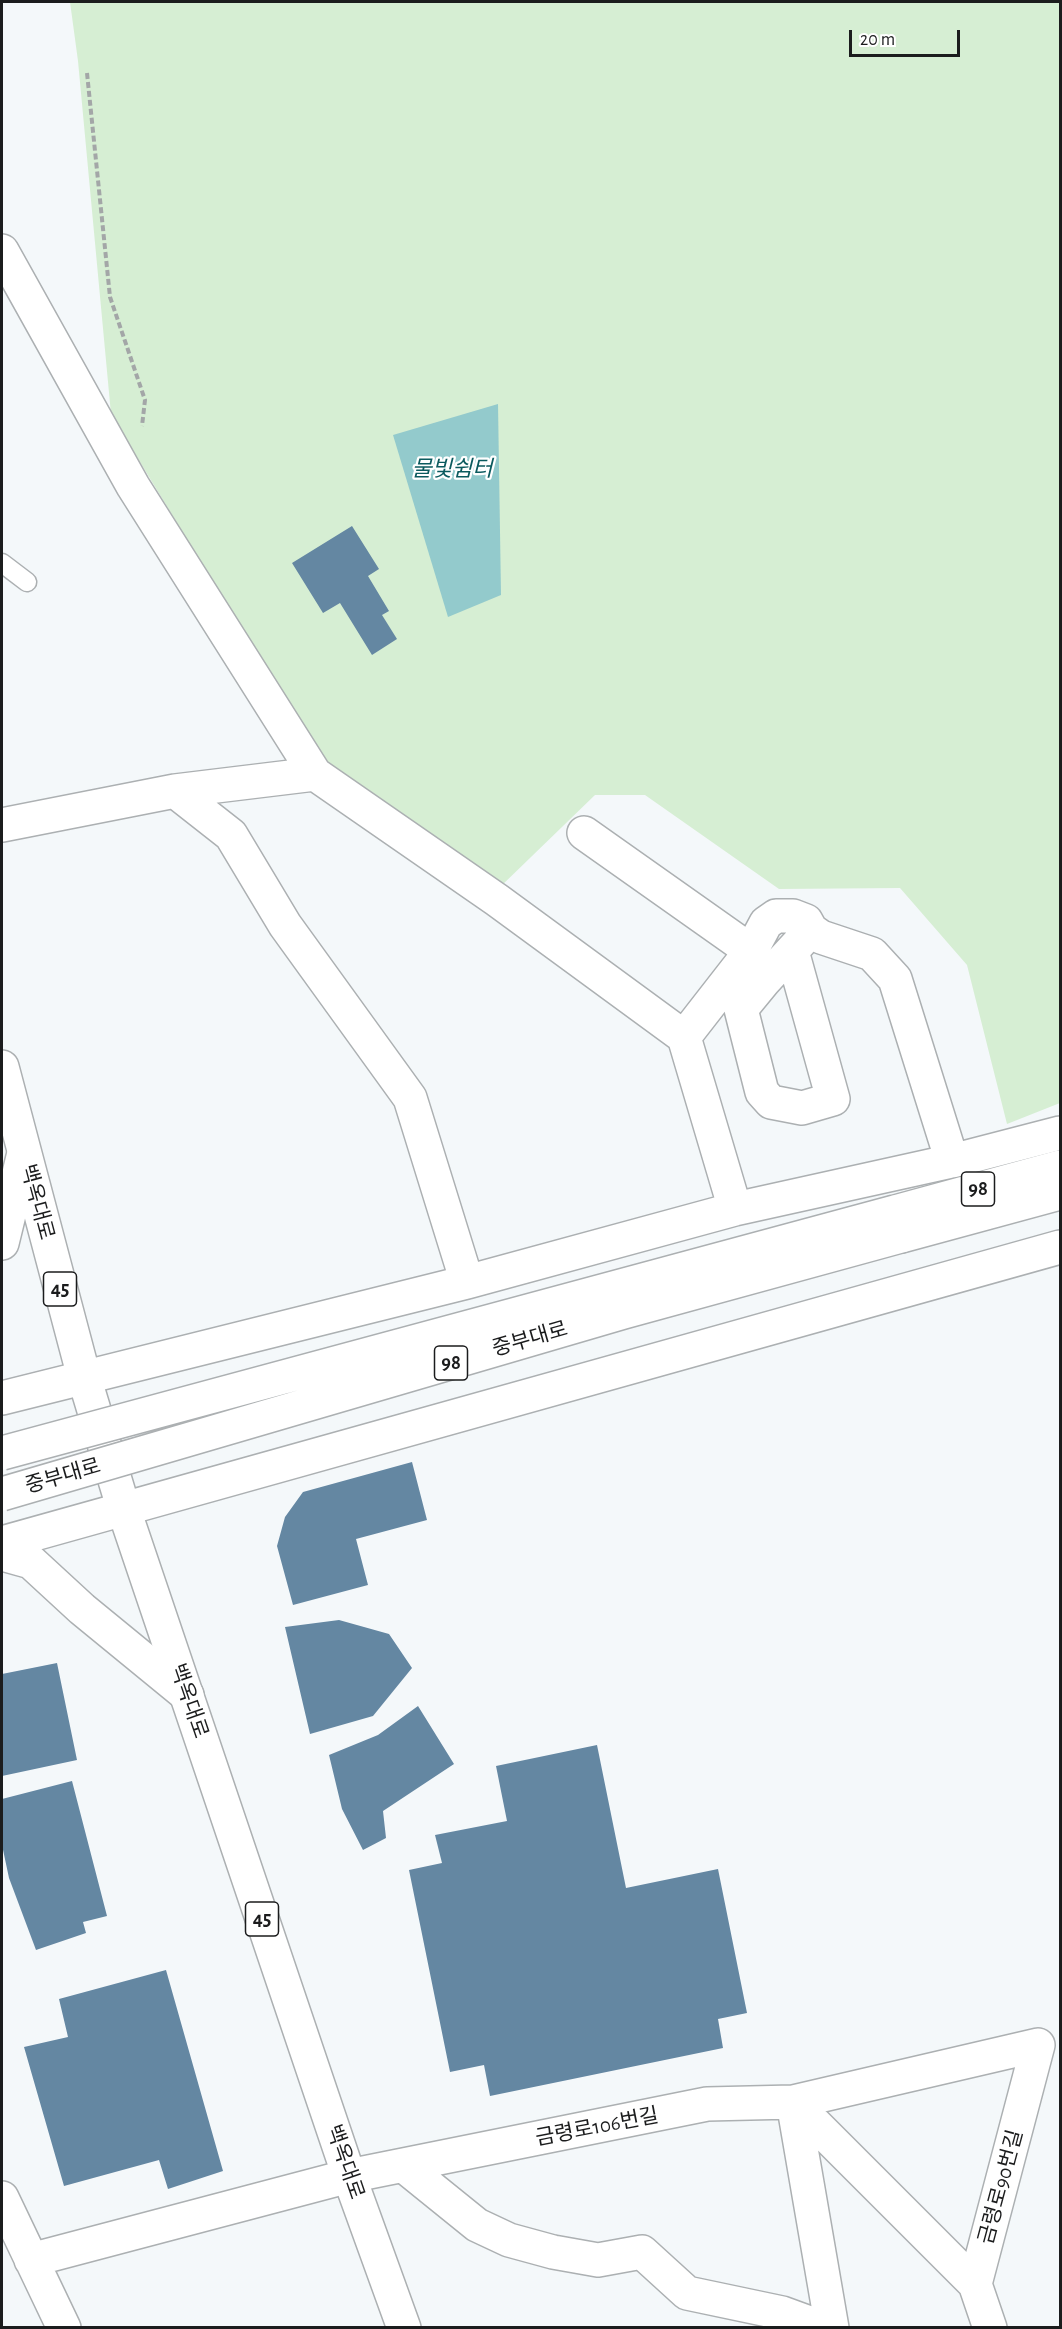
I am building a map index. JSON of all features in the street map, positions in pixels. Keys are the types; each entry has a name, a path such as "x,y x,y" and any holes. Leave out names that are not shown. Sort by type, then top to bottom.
{"street":[{"path":"2,252 133,486 315,774 497,900 684,1037 735,1209"},
{"path":"2,825 175,791 315,774"},
{"path":"175,791 231,835 285,925 410,1098 467,1282"},
{"path":"584,833 752,951"},
{"path":"684,1037 752,951 766,923 776,916 793,916 806,921 801,941 821,937 873,954 896,979 952,1161"},
{"name":"백옥대로","path":"2,1067 84,1377 124,1510 349,2176 404,2328"},
{"path":"2,1398 467,1282 735,1209 952,1161 1060,1133"},
{"path":"2,1243 24,1153"},
{"name":"중부대로","path":"2,1494 624,1312 898,1224 1060,1167"},
{"name":"중부대로","path":"2,1453 898,1224 1060,1193"},
{"path":"2,1544 1060,1247"},
{"path":"2,1554 31,1562 82,1609 187,1695"},
{"name":"금령로106번길","path":"31,2260 349,2176 707,2104 793,2102 1038,2045"},
{"name":"금령로90번길","path":"975,2284 1038,2045"},
{"path":"793,2102 975,2284 990,2328"},
{"path":"793,2102 832,2328"},
{"path":"404,2166 477,2225 509,2240 553,2252 598,2260 642,2252 687,2293 782,2313 823,2328"},
{"path":"2,2198 64,2328"}],"lane":[{"path":"2,563 27,582"}],"path":[{"path":"87,73 110,297 146,400 141,432"}],"green space":[{"path":"70,2 1060,2 1060,1103 1007,1124 967,965 900,888 779,889 645,795 595,795 498,889 322,763 111,414 78,61"}],"water":[{"name":"물빛쉼터","path":"498,404 501,595 448,617 393,435"}],"building":[{"path":"352,526 379,569 368,576 389,611 382,615 397,639 372,655 340,603 323,613 292,563"},
{"path":"412,1462 427,1520 356,1539 368,1585 293,1605 277,1546 285,1517 303,1492"},
{"path":"339,1620 389,1634 412,1668 373,1716 310,1734 285,1627"},
{"path":"57,1663 77,1760 2,1776 2,1674"},
{"path":"418,1706 454,1764 383,1811 386,1838 363,1850 342,1809 329,1755 378,1735"},
{"path":"597,1745 626,1888 718,1869 747,2013 718,2019 723,2048 490,2096 484,2065 450,2072 409,1870 442,1863 435,1835 507,1821 496,1766"},
{"path":"72,1781 107,1916 83,1922 86,1933 36,1950 9,1878 2,1845 2,1799"},
{"path":"166,1970 223,2171 168,2189 159,2160 64,2186 24,2047 68,2037 59,1999"}]}
